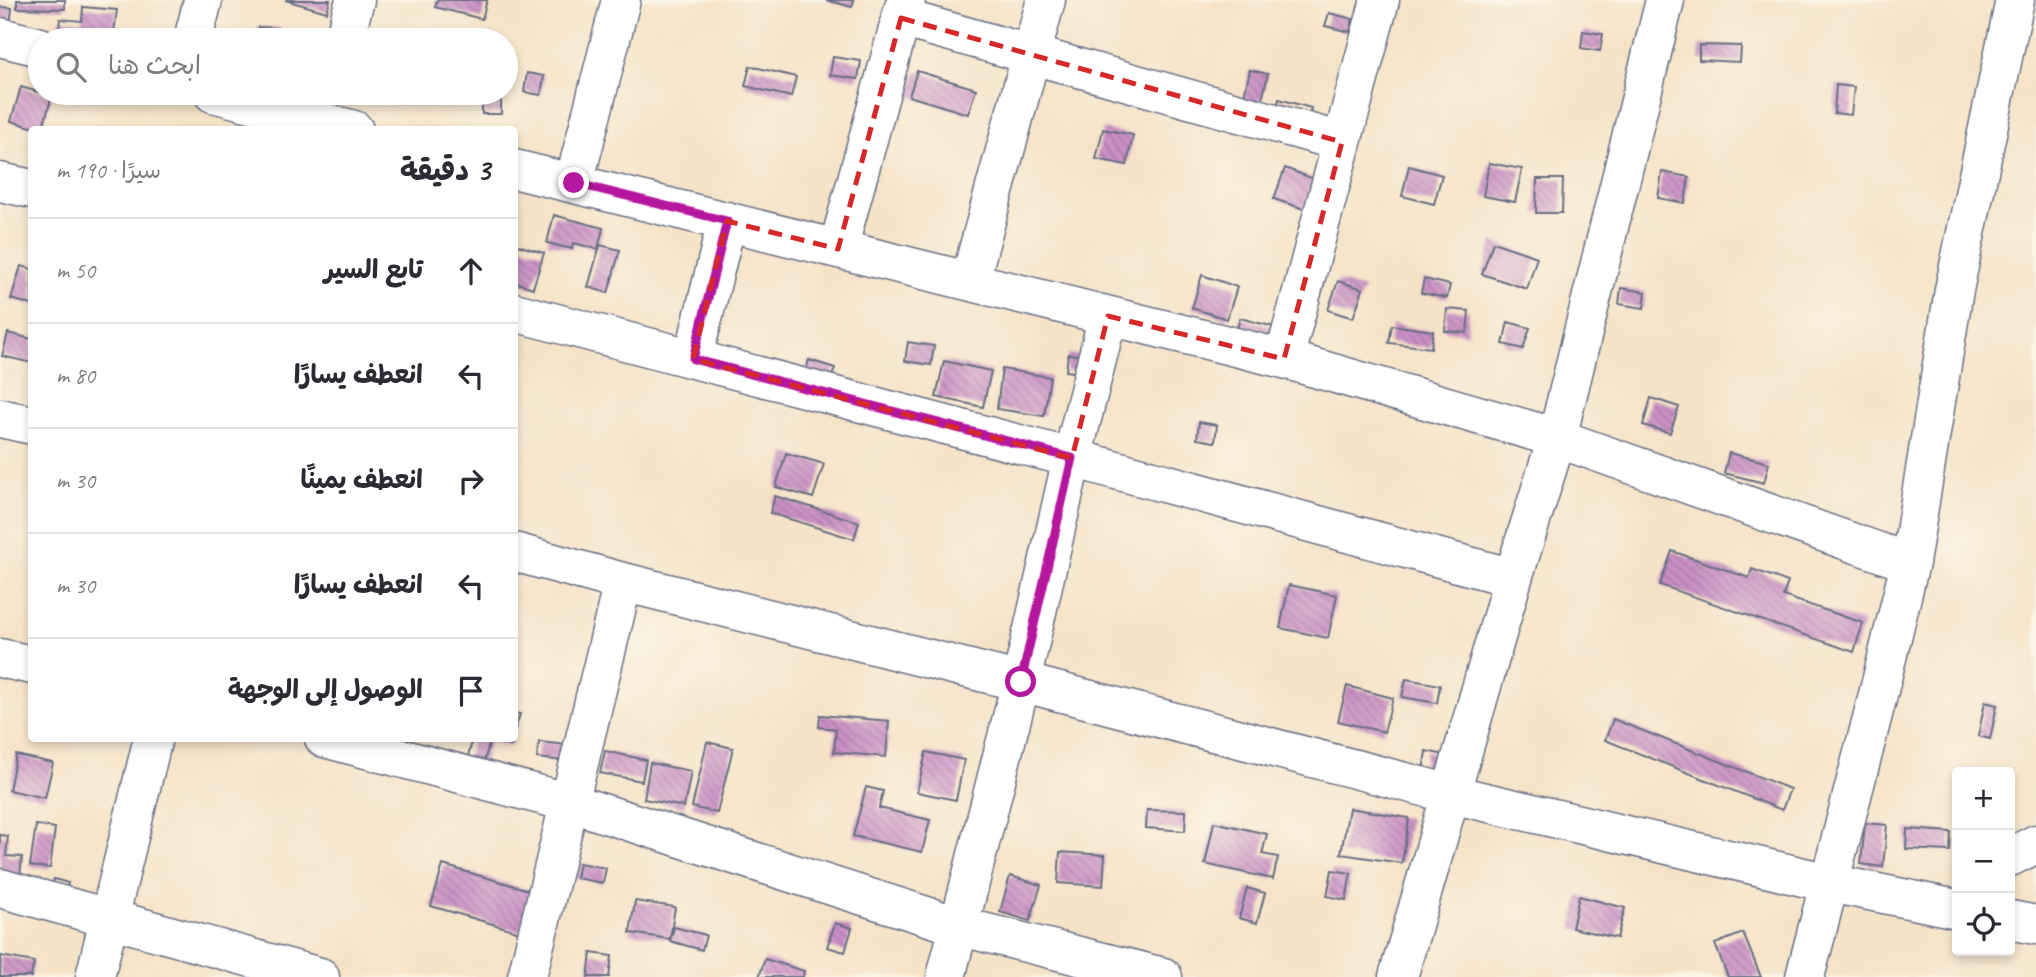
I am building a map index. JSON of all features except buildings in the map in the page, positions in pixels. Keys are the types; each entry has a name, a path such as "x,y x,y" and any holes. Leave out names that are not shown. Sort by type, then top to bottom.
{"street":[{"path":"196,28 203,0"},
{"path":"347,28 355,0"},
{"path":"574,183 621,0"},
{"path":"970,280 1046,0"},
{"path":"1284,359 1380,0"},
{"path":"1398,977 1513,578 1557,438 1665,0"},
{"path":"1805,977 1910,563 1954,290 2018,3"},
{"path":"838,249 903,9 1032,53 1342,142"},
{"path":"0,37 28,44"},
{"path":"270,105 332,118"},
{"path":"518,170 1284,359 1557,438 1910,563"},
{"path":"0,182 28,188"},
{"path":"693,359 727,221"},
{"path":"518,313 1072,458 1513,578"},
{"path":"946,977 1021,682 1072,458 1108,316"},
{"path":"0,418 28,424"},
{"path":"518,553 1451,794 1829,883 1950,901"},
{"path":"527,977 623,582"},
{"path":"0,658 28,664"},
{"path":"94,977 152,742"},
{"path":"339,742 570,803 958,926 1163,977"},
{"path":"2015,854 2036,844"},
{"path":"0,888 320,977"},
{"path":"2015,921 2036,925"}],"highlighted area":[{"path":"901,18 1342,142 1284,359 1108,316 1072,458 693,359 727,221 838,249"}],"route":[{"path":"574,183 727,221 693,359 1072,458 1021,682"}]}
